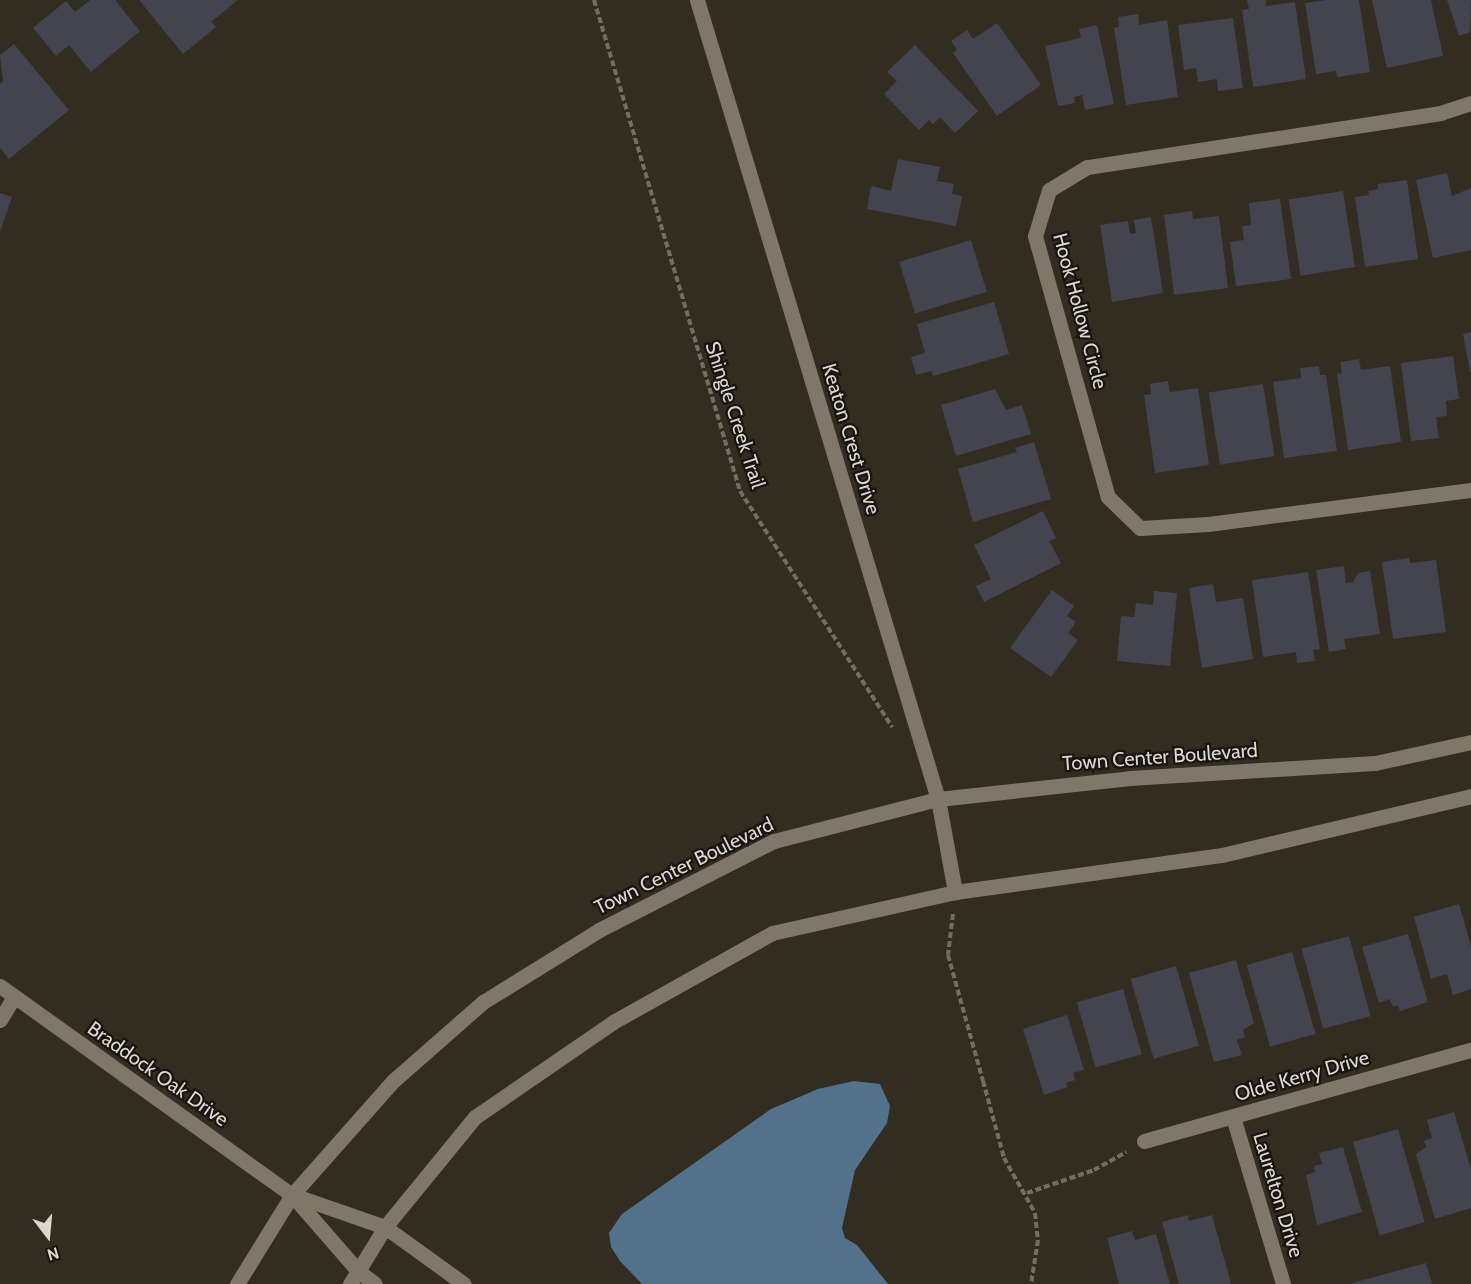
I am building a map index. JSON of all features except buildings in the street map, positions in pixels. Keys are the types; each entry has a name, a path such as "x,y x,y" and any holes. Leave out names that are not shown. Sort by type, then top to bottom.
{"street":[{"name":"Keaton Crest Drive","path":"697,0 938,799 955,892"},
{"name":"Hook Hollow Circle","path":"1471,103 1442,113 1087,167 1049,190 1035,236 1108,497 1140,528 1208,524 1471,490"},
{"name":"Town Center Boulevard","path":"237,1284 292,1195 393,1081 493,996 599,930 774,841 938,799 1130,778 1375,763 1471,742"},
{"path":"354,1278 385,1227 475,1117 613,1022 772,933 955,892 1222,855 1471,796"},
{"name":"Braddock Oak Drive","path":"0,986 292,1195"},
{"path":"0,1020 14,998"},
{"name":"Olde Kerry Drive","path":"1144,1141 1471,1050"},
{"name":"Laurelton Drive","path":"1233,1117 1283,1284"},
{"path":"292,1195 385,1227 464,1284"},
{"path":"292,1195 354,1278 375,1284"}],"path":[{"name":"Shingle Creek Trail","path":"594,0 740,491 893,729"},
{"path":"955,892 948,955 1004,1158 1027,1193 1035,1213 1038,1240 1031,1284"},
{"path":"1027,1193 1094,1170 1144,1141"}],"water":[{"path":"854,1081 880,1084 890,1106 887,1123 855,1170 842,1228 845,1238 857,1245 888,1284 642,1284 620,1261 611,1247 609,1233 622,1214 771,1109 818,1089"}]}
